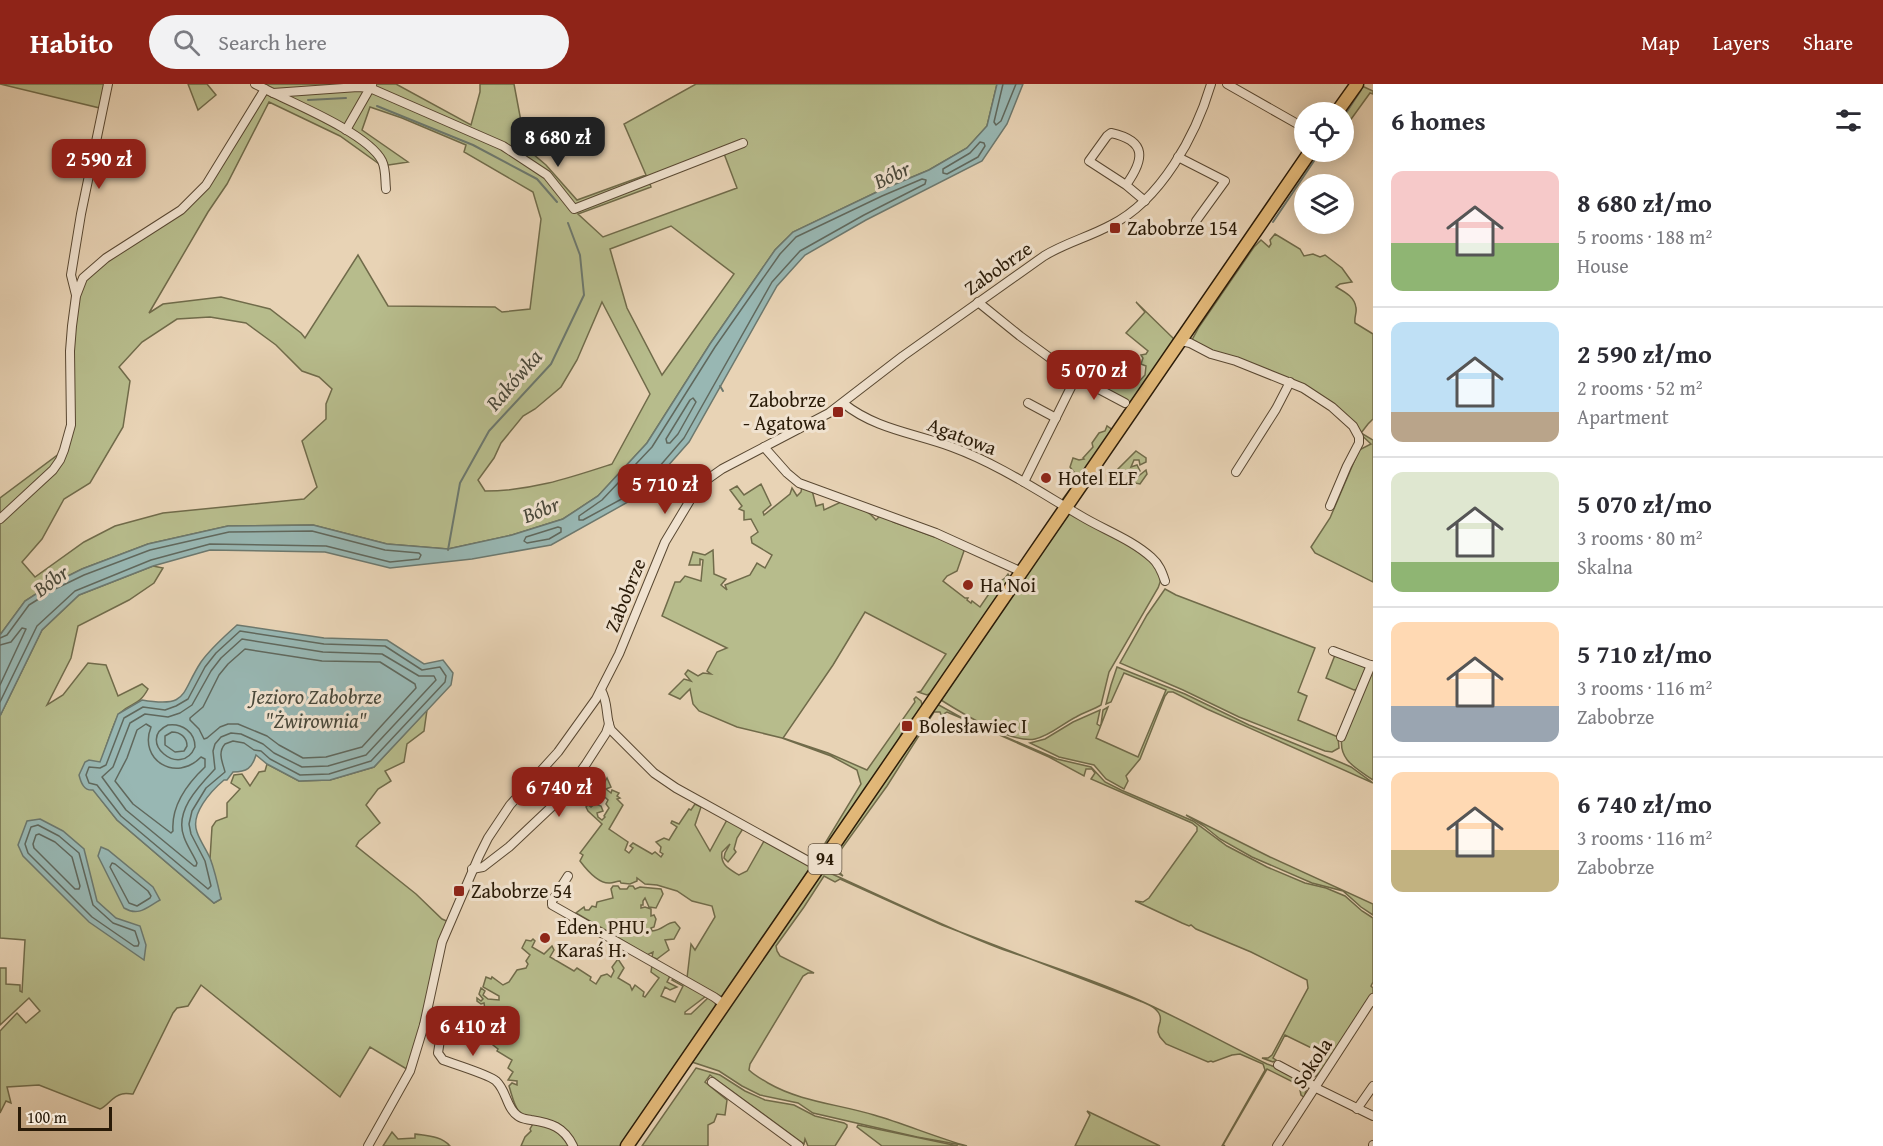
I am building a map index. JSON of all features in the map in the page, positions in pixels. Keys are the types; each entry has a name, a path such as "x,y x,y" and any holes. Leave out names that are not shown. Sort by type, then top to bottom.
{"main road":[{"path":"1344,102 1357,84"},
{"name":"94","path":"627,1146 1303,162"}],"street":[{"path":"76,296 71,275 108,84"},
{"path":"255,84 346,130 368,144 382,161 386,189"},
{"name":"Zabobrze","path":"368,1146 407,1080 424,1025 442,942 472,869 488,838 510,805 558,752 601,690 619,654 665,542 696,492 712,475 829,413 1044,256 1113,225 1133,212 1145,201 1178,157 1193,132 1211,84"},
{"path":"1227,84 1294,122"},
{"path":"269,91 372,86 503,146 547,175 574,209 743,143"},
{"path":"346,130 372,86"},
{"path":"0,519 45,478 60,460 64,450 70,425 70,351 76,296 83,278 106,258 181,210 206,185 269,91"},
{"path":"1126,185 1140,161 1140,153 1130,141 1111,133 1089,161 1126,185 1145,201"},
{"path":"1178,157 1225,181 1196,221"},
{"path":"978,302 1020,336 1125,403"},
{"path":"1180,341 1190,342 1211,354 1290,382 1340,413 1360,439 1330,506"},
{"path":"1024,482 1077,374"},
{"path":"1236,472 1276,409 1290,382"},
{"name":"Agatowa","path":"843,402 880,426 953,447 991,463 1083,518 1120,536 1150,556 1160,568 1165,581"},
{"path":"1028,403 1056,418"},
{"path":"764,447 787,473 800,483 936,533 1022,572"},
{"path":"1333,651 1372,666 1341,737"},
{"path":"601,690 606,702 609,724 616,736 649,769 665,781 819,867"},
{"path":"472,869 482,868 509,847 562,797 591,756 609,724"},
{"path":"568,876 552,901 552,905 725,1005"},
{"name":"Sokola","path":"1277,1146 1373,998"},
{"path":"424,1025 440,1034 438,1053 444,1060 495,1079 511,1111 521,1119 547,1122 557,1126 565,1133 573,1146"},
{"path":"1278,1065 1316,1088 1373,1116"},
{"path":"712,1082 799,1146"},
{"path":"1357,1109 1373,1086"}],"green space":[{"path":"0,84 112,84 104,109"},
{"path":"188,84 207,84 216,95 198,110"},
{"path":"266,84 396,84 471,125 480,84 514,84 526,148 546,165 577,200 646,175 624,124 696,84 997,84 987,126 967,148 929,170 793,232 775,250 710,344 647,443 598,496 563,519 512,535 448,549 387,544 313,525 228,526 148,544 82,569 25,601 0,635 0,498 64,450 71,418 70,316 77,284 174,213 209,180 252,103","holes":["269,102 340,136 382,166 408,162 362,130 370,107 402,118 466,145 464,152 533,192 541,219 530,309 502,312 495,307 388,306 358,255 305,338 270,309 221,297 163,304 149,313 227,184","723,151 737,188 603,237 578,214 651,187 649,181","671,226 734,274 662,375 627,308 610,249","602,302 650,394 612,464 534,486 485,491 478,480 494,458 501,443 523,416 561,387 577,360","210,317 246,323 276,345 302,371 319,377 332,389 326,404 326,419 302,441 317,487 304,499 163,513 115,526 84,542 35,577 22,562 42,539 64,499 90,483 123,427 130,381 119,367 142,342 177,319"]},
{"path":"1362,86 1373,91 1373,94 1370,93 1354,115 1354,102 1351,102"},
{"path":"1275,234 1300,249 1304,256 1325,255 1342,268 1352,282 1336,287 1354,301 1355,323 1373,334 1373,419 1361,433 1373,440 1373,582 1315,553 1311,547 1330,518 1359,450 1371,444 1321,397 1215,353 1192,340 1254,247 1261,240 1269,247 1270,240"},
{"path":"1136,302 1175,340 1175,344 1071,494 1069,493 1062,500 1074,484 1064,477 1074,472 1070,467 1073,458 1084,459 1099,433 1105,431 1107,426 1113,430 1131,404 1095,386 1105,372 1107,373 1106,365 1135,386 1145,375 1146,366 1141,364 1143,358 1141,355 1148,351 1126,333 1145,312"},
{"path":"1136,451 1146,458 1146,462 1140,465 1139,460 1134,460 1131,467 1137,465 1140,471 1135,474 1136,478 1146,470 1147,474 1140,484 1130,482 1133,475 1129,470 1121,475 1118,469"},
{"path":"761,484 771,505 763,512 764,515 790,494 792,488 797,496 802,486 812,490 816,506 823,504 824,510 843,501 865,510 876,520 882,514 892,518 893,522 965,548 957,571 943,581 968,598 967,600 971,603 972,601 980,607 995,585 1008,574 1011,579 931,693 927,695 918,692 921,691 946,654 865,612 833,665 783,738 828,753 867,770 915,702 916,697 921,701 923,707 904,730 897,746 816,862 810,860 821,850 861,784 857,770 831,756 782,738 737,727 699,711 693,704 690,689 680,699 669,694 684,679 691,681 685,674 688,670 698,676 703,673 711,674 707,671 717,652 727,648 662,616 675,582 680,582 685,576 701,581 703,560 700,559 700,565 689,565 693,552 705,555 713,550 714,574 726,579 721,585 727,590 725,585 750,575 757,563 765,568 772,555 752,543 751,537 758,532 751,519 744,520 744,511 739,509 742,506 730,490 737,486 744,495"},
{"path":"1070,512 1133,547 1154,565 1161,578 1158,588 1109,672 1101,705 1079,715 1051,733 1035,739 1013,737 986,726 941,700"},
{"path":"153,566 163,568 154,583 129,600 78,626 71,658 47,705 63,695 88,663 106,665 118,696 142,684 148,689 141,699 117,717 93,789 117,820 214,903 221,899 210,859 212,827 216,821 227,817 227,803 240,789 231,783 234,775 242,774 250,786 259,772 265,771 267,764 299,781 330,780 374,767 427,710 424,731 407,744 404,762 385,771 391,781 378,789 366,805 380,823 356,846 416,894 442,919 449,922 410,1071 370,1047 340,1097 201,985 188,1006 177,1008 173,1013 133,1094 119,1095 100,1109 39,1085 7,1087 11,1103 6,1101 0,1113 0,1031 17,1013 26,1023 40,1011 29,998 0,1025 0,968 6,968 6,984 20,985 22,992 25,940 0,938 0,716 42,630 79,595"},
{"path":"1165,589 1315,648 1298,692 1307,696 1298,720 1338,737 1339,748 1332,752 1325,751 1239,717 1120,663 1147,615"},
{"path":"1335,655 1363,665 1366,669 1358,689 1354,690 1326,678"},
{"path":"1117,667 1185,694 1249,725 1351,767 1373,783 1173,692 1168,692 1165,696 1140,759 1126,776 1128,781 1124,789 1106,779 1094,765 1059,757 1030,743 1045,739 1073,722 1100,710 1097,724 1100,726 1103,710 1108,707 1096,738 1138,757 1166,690 1124,673 1111,702 1106,704"},
{"path":"1373,668 1373,780 1350,763 1341,745 1342,737"},
{"path":"937,704 964,719 1057,759 1091,767 1105,782 1193,821 1227,846 1267,867 1345,896 1373,918 1373,982 1371,986 1373,994 1344,1040 1318,1074 1312,1078 1303,1074 1315,1071 1326,1055 1285,1035 1273,1058 1276,1060 1273,1062 1262,1058 1272,1055 1308,988 1307,980 1251,952 1135,901 1143,902 1149,898 1197,831 1197,827 1091,779 1095,773 1092,769 1086,769 1084,776 1049,757 947,712 942,717 940,712 934,712 887,786 840,851 838,865 843,876 826,867"},
{"path":"607,778 611,787 606,789 611,793 612,790 619,793 617,796 620,798 617,799 623,805 609,829 628,842 625,850 629,853 633,848 630,846 633,843 661,857 663,854 660,852 661,847 656,842 664,838 669,840 677,827 671,823 672,821 679,824 695,804 701,807 695,825 710,851 728,818 744,827 737,838 734,849 736,852 728,862 724,858 730,844 722,852 724,863 739,875 747,871 764,841 763,837 810,865 811,867 722,997 687,978 691,944 695,950 715,917 712,906 692,901 677,891 645,884 637,878 637,881 630,884 620,881 606,883 593,875 580,861 583,855 580,853 602,824 586,807 595,804 601,806 603,811 597,813 602,820 609,808 606,804 608,800 599,792"},
{"path":"1186,815 1270,857 1373,904 1373,915 1343,891 1312,883 1252,857 1220,839"},
{"path":"823,870 955,930 840,879 835,882 824,876 776,946 780,956 814,973 803,976 750,1064 749,1070 768,1083 793,1094 874,1115 967,1146 813,1113 798,1103 760,1095 719,1071 692,1062"},
{"path":"613,886 618,886 620,889 633,886 635,889 640,887 661,889 663,894 656,908 649,907 645,898 641,905 641,908 651,909 651,916 654,915 656,919 654,927 651,928 652,931 675,922 680,928 674,939 665,940 669,950 657,959 652,957 653,952 647,955 610,933 610,929 607,931 576,913 584,907 585,910 589,910 592,906 596,907 597,902 613,898 611,889"},
{"path":"955,930 1030,959 999,948"},
{"path":"526,940 535,941 532,947 544,954 552,946 554,950 550,957 574,971 577,968 591,977 590,980 596,984 601,976 607,974 611,977 614,971 612,967 618,959 624,968 618,978 630,985 632,990 635,985 644,992 645,997 659,978 651,972 652,965 670,976 667,982 677,987 670,990 665,987 661,996 675,1002 683,986 672,980 674,978 706,996 685,1014 691,1014 709,997 715,1002 716,1007 623,1146 575,1146 568,1133 560,1125 552,1121 530,1118 520,1113 509,1086 512,1083 517,1085 517,1081 508,1080 513,1072 508,1068 512,1060 497,1051 494,1043 486,1038 484,1032 489,1032 487,1022 491,1016 486,1016 484,1003 481,1004 477,998 481,1001 483,999 479,994 481,988 485,991 483,995 488,999 499,1000 499,996 483,987 486,977 491,979 492,977 503,985 509,982 517,970 526,968 528,964 526,961 530,955 522,948"},
{"path":"1030,959 1132,997 1166,1013 1308,1085 1305,1094 1307,1095 1305,1098 1301,1095 1299,1085 1267,1069 1223,1145 1225,1146 1222,1146 1265,1070 1263,1064 1240,1054 1208,1062 1166,1044 1158,1032 1159,1014 1151,1006"},
{"path":"696,1068 720,1075 745,1091 765,1100 794,1105 815,1116 844,1123 847,1127 835,1146 808,1146 805,1139 804,1144 710,1075 705,1082 727,1100 725,1115 717,1114 714,1122 708,1125 708,1146 642,1146"},
{"path":"1087,1111 1160,1146 1075,1146 1090,1115"},
{"path":"534,1122 554,1127 571,1146 521,1146"},
{"path":"858,1125 958,1146 882,1146 857,1127"},
{"path":"392,1132 398,1139 415,1138 415,1134 438,1138 450,1146 383,1146"}],"water":[{"path":"997,84 1023,84 1007,124 982,161 866,220 805,255 777,286 689,442 644,493 551,545 472,559 390,568 325,552 210,550 153,566 79,595 42,630 0,716 0,635 25,601 82,569 148,544 228,526 313,525 387,544 448,549 512,535 563,519 598,496 647,443 710,344 775,250 793,232 929,170 967,148 987,126"},
{"name":"Jezioro Zabobrze \"Żwirownia\"","path":"237,625 324,638 387,640 424,664 443,660 453,673 451,685 374,767 330,780 299,781 267,764 256,755 248,768 233,772 227,780 224,780 203,803 196,818 198,835 210,858 218,883 221,899 214,903 117,820 93,790 83,786 79,775 85,762 89,760 100,762 118,714 142,700 168,702 176,700 181,696 205,657"},
{"path":"40,819 63,831 84,849 97,901 116,918 140,926 146,945 144,960 89,922 23,856 18,845 27,821"},
{"path":"101,847 108,850 153,887 160,900 139,911 129,911 124,908 98,856"}],"waterway":[{"path":"1353,102 1361,90"},
{"name":"Rakówka","path":"308,100 346,98"},
{"name":"Rakówka","path":"377,106 473,145 537,179 557,202"},
{"path":"1273,222 1313,162"},
{"name":"Rakówka","path":"448,550 460,483 489,431 551,364 584,295 580,255 568,223"},
{"path":"720,386 723,391"}],"place":[{"name":"Zabobrze 154","path":"1115,228"},
{"name":"Zabobrze - Agatowa","path":"838,412"},
{"name":"Hotel ELF","path":"1046,478"},
{"name":"Ha Noi","path":"968,585"},
{"name":"Bolesławiec I","path":"907,726"},
{"name":"Zabobrze 54","path":"459,891"},
{"name":"Eden. PHU. Karaś H.","path":"545,938"}],"water label":[{"name":"Bóbr","path":"892,175"},
{"name":"Bóbr","path":"541,510"},
{"name":"Bóbr","path":"51,581"}]}
